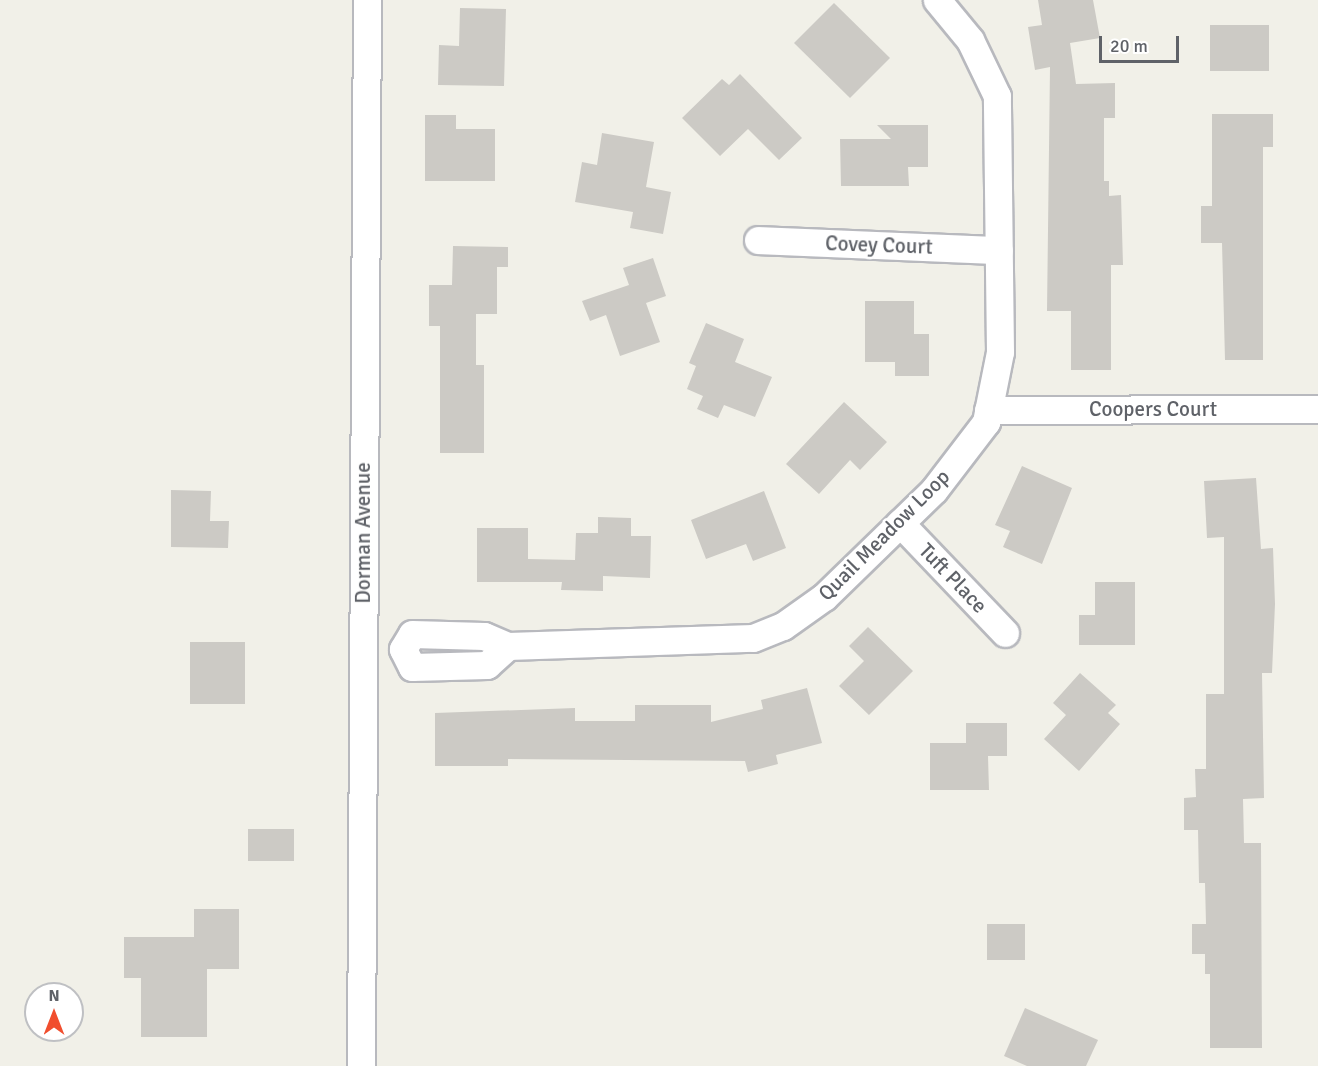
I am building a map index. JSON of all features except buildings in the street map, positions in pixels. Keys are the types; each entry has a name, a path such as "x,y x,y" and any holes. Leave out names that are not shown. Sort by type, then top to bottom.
{"street":[{"name":"Dorman Avenue","path":"361,1066 367,0"},
{"name":"Quail Meadow Loop","path":"362,647 403,649 412,667 487,665 508,646 753,638 783,626 824,597 934,490 986,422 1000,352 996,96 970,40 937,0"},
{"name":"Covey Court","path":"758,240 999,250"},
{"name":"Coopers Court","path":"988,410 1318,409"},
{"name":"Tuft Place","path":"900,523 1005,633"}]}
